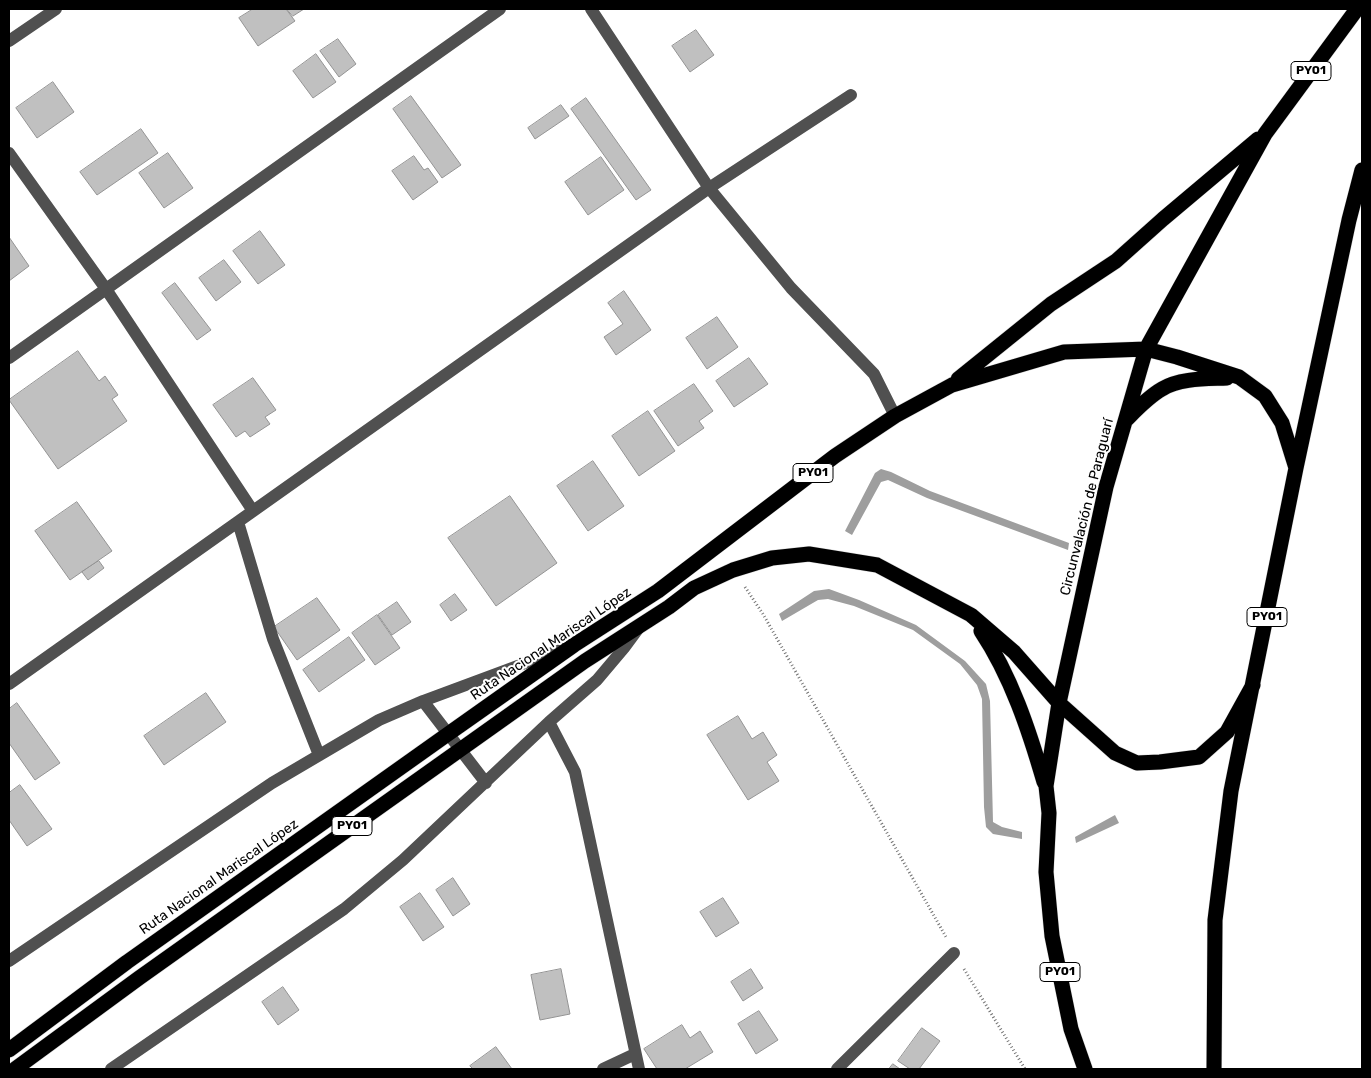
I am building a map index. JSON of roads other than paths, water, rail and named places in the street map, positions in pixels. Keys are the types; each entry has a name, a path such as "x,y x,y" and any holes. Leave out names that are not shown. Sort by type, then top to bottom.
{"highway":[{"name":"Circunvalación de Paraguarí","path":"1085,1069 1071,1029 1052,936 1046,872 1049,813 1046,786 1059,703 1106,487 1146,349 1265,134 1357,9"},
{"path":"952,385 1051,304 1116,261 1265,134"},
{"name":"PY01","path":"1214,1069 1215,920 1231,790 1296,468 1349,220 1362,170"},
{"name":"Ruta Nacional Mariscal López","path":"9,1050 127,962 448,734 574,645 658,591 835,456 895,416 952,385 1064,352 1146,349 1239,377 1265,396 1282,423 1296,468"},
{"path":"1125,421 1162,388 1193,379 1239,377"},
{"name":"PY01","path":"15,1069 139,978 585,661 639,627 694,588 733,570 772,558 809,554 877,565 971,615 1014,652 1059,703"},
{"path":"971,615 992,646 1026,722 1046,786"},
{"path":"1059,703 1115,753 1137,762 1160,762 1200,757 1227,732 1253,685"}],"street":[{"path":"9,41 56,9"},
{"path":"9,358 500,9"},
{"path":"591,9 709,188 791,288 874,374 895,416"},
{"path":"9,684 709,188 851,95"},
{"path":"9,153 106,289 253,511"},
{"path":"238,522 273,639 319,755"},
{"path":"111,1069 344,909 403,860 464,801 486,784 549,722 597,680 639,627"},
{"path":"9,961 272,784 379,720 423,701 574,645"},
{"path":"423,701 486,784"},
{"path":"549,722 575,772 639,1069"},
{"path":"837,1069 954,953"},
{"path":"603,1069 635,1054"}]}
